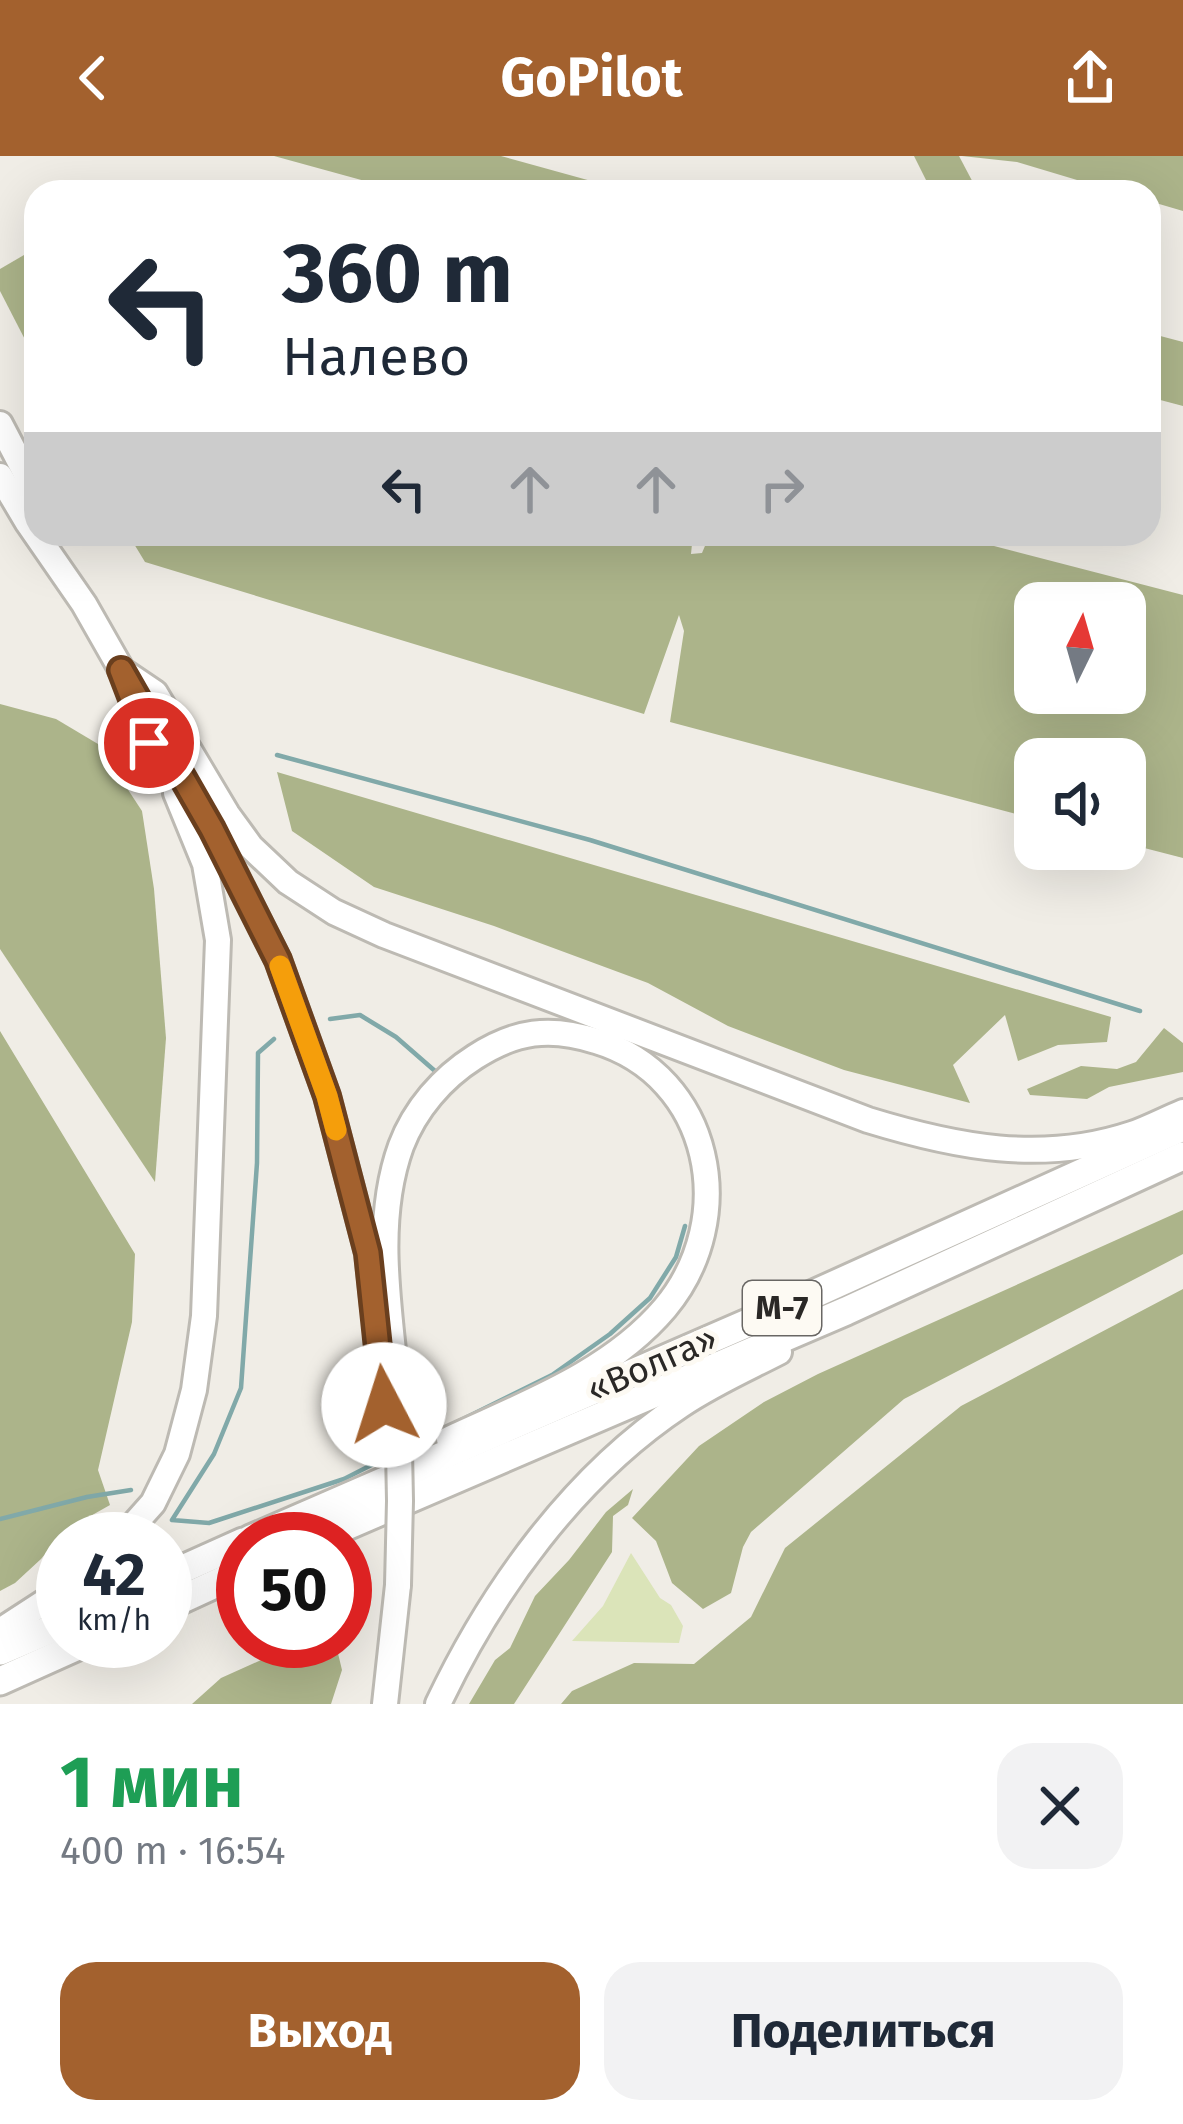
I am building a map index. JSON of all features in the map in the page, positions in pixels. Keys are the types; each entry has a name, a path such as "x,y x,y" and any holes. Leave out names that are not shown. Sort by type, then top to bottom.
{"highway":[{"name":"«Волга»","path":"314,1512 1183,1127"},
{"name":"«Волга»","path":"372,1515 846,1311 1183,1156"},
{"path":"0,1651 36,1636"},
{"path":"0,1681 36,1665"}],"main road":[{"path":"0,424 24,470"},
{"path":"0,476 24,516"},
{"path":"44,546 84,604 212,829 269,941 327,1096 368,1253 391,1402"},
{"path":"61,546 84,604"},
{"path":"121,670 155,693 251,847 288,882 334,912 384,935 868,1120 932,1140 1017,1150 1071,1147 1133,1134 1183,1112"},
{"path":"121,670 205,864 218,940 204,1316 194,1390 177,1454 145,1512"},
{"path":"379,1484 407,1459 571,1382 625,1347 680,1286 708,1213 707,1167 694,1127 670,1089 646,1064 610,1045 573,1034 502,1040 458,1067 430,1094 401,1148 386,1210 391,1402 392,1587 385,1704"},
{"path":"438,1704 494,1602 533,1545 575,1497 676,1408 846,1311"},
{"path":"372,1704 392,1587"},
{"path":"0,1631 36,1608"}],"green space":[{"path":"274,156 501,156 588,180 361,180"},
{"path":"914,156 959,156 972,180 926,180"},
{"path":"962,156 1183,156 1183,211 1161,205 1161,180 1077,180 1017,162"},
{"path":"24,255 24,338 0,291 0,269"},
{"path":"1161,336 1183,342 1183,406 1161,400"},
{"path":"135,546 692,546 691,554 702,553 705,546 994,546 1133,582 1014,582 1014,714 1146,714 1146,585 1183,595 1183,858 1146,848 1146,738 1014,738 1014,813 670,722 684,631 679,615 644,714 145,562"},
{"path":"0,704 56,719 98,744 142,811 154,889 166,1038 155,1182 0,949"},
{"path":"277,772 1111,1017 1107,1042 1058,1045 1018,1061 1005,1015 953,1065 970,1103 844,1070 728,1026 648,983 374,887 292,831"},
{"path":"1164,1028 1183,1043 1183,1072 1109,1087 1087,1099 1030,1095 1027,1089 1081,1066 1117,1069 1136,1062"},
{"path":"0,1031 135,1254 132,1322 98,1470 110,1505 98,1512 36,1512 36,1564 0,1591"},
{"path":"1183,1210 1183,1254 904,1399 751,1532 731,1593 703,1609 672,1583 656,1541 632,1518 699,1446 764,1402 818,1374"},
{"path":"1183,1289 1183,1704 561,1704 572,1691 634,1663 694,1664 751,1617 785,1548 961,1406"},
{"path":"633,1489 628,1505 613,1516 612,1552 514,1704 469,1704 495,1660 510,1648 535,1596 606,1512"},
{"path":"631,1553 683,1626 679,1643 572,1641 603,1606"},
{"path":"243,1668 342,1670 331,1704 192,1704 221,1678"}],"waterway":[{"path":"277,755 590,840 1140,1011"},
{"path":"330,1019 360,1015 396,1037 435,1071"},
{"path":"274,1039 258,1053 257,1163 241,1388 214,1454 172,1520 209,1523 344,1479 391,1455"},
{"path":"455,1423 552,1375 610,1334 650,1298 676,1257 685,1226"},
{"path":"407,1447 445,1428"},
{"path":"0,1519 131,1490"}],"slow traffic":[{"path":"280,966 336,1130"}],"route":[{"path":"149,743 121,670 212,829 278,960 327,1096 368,1253 384,1405"}]}
